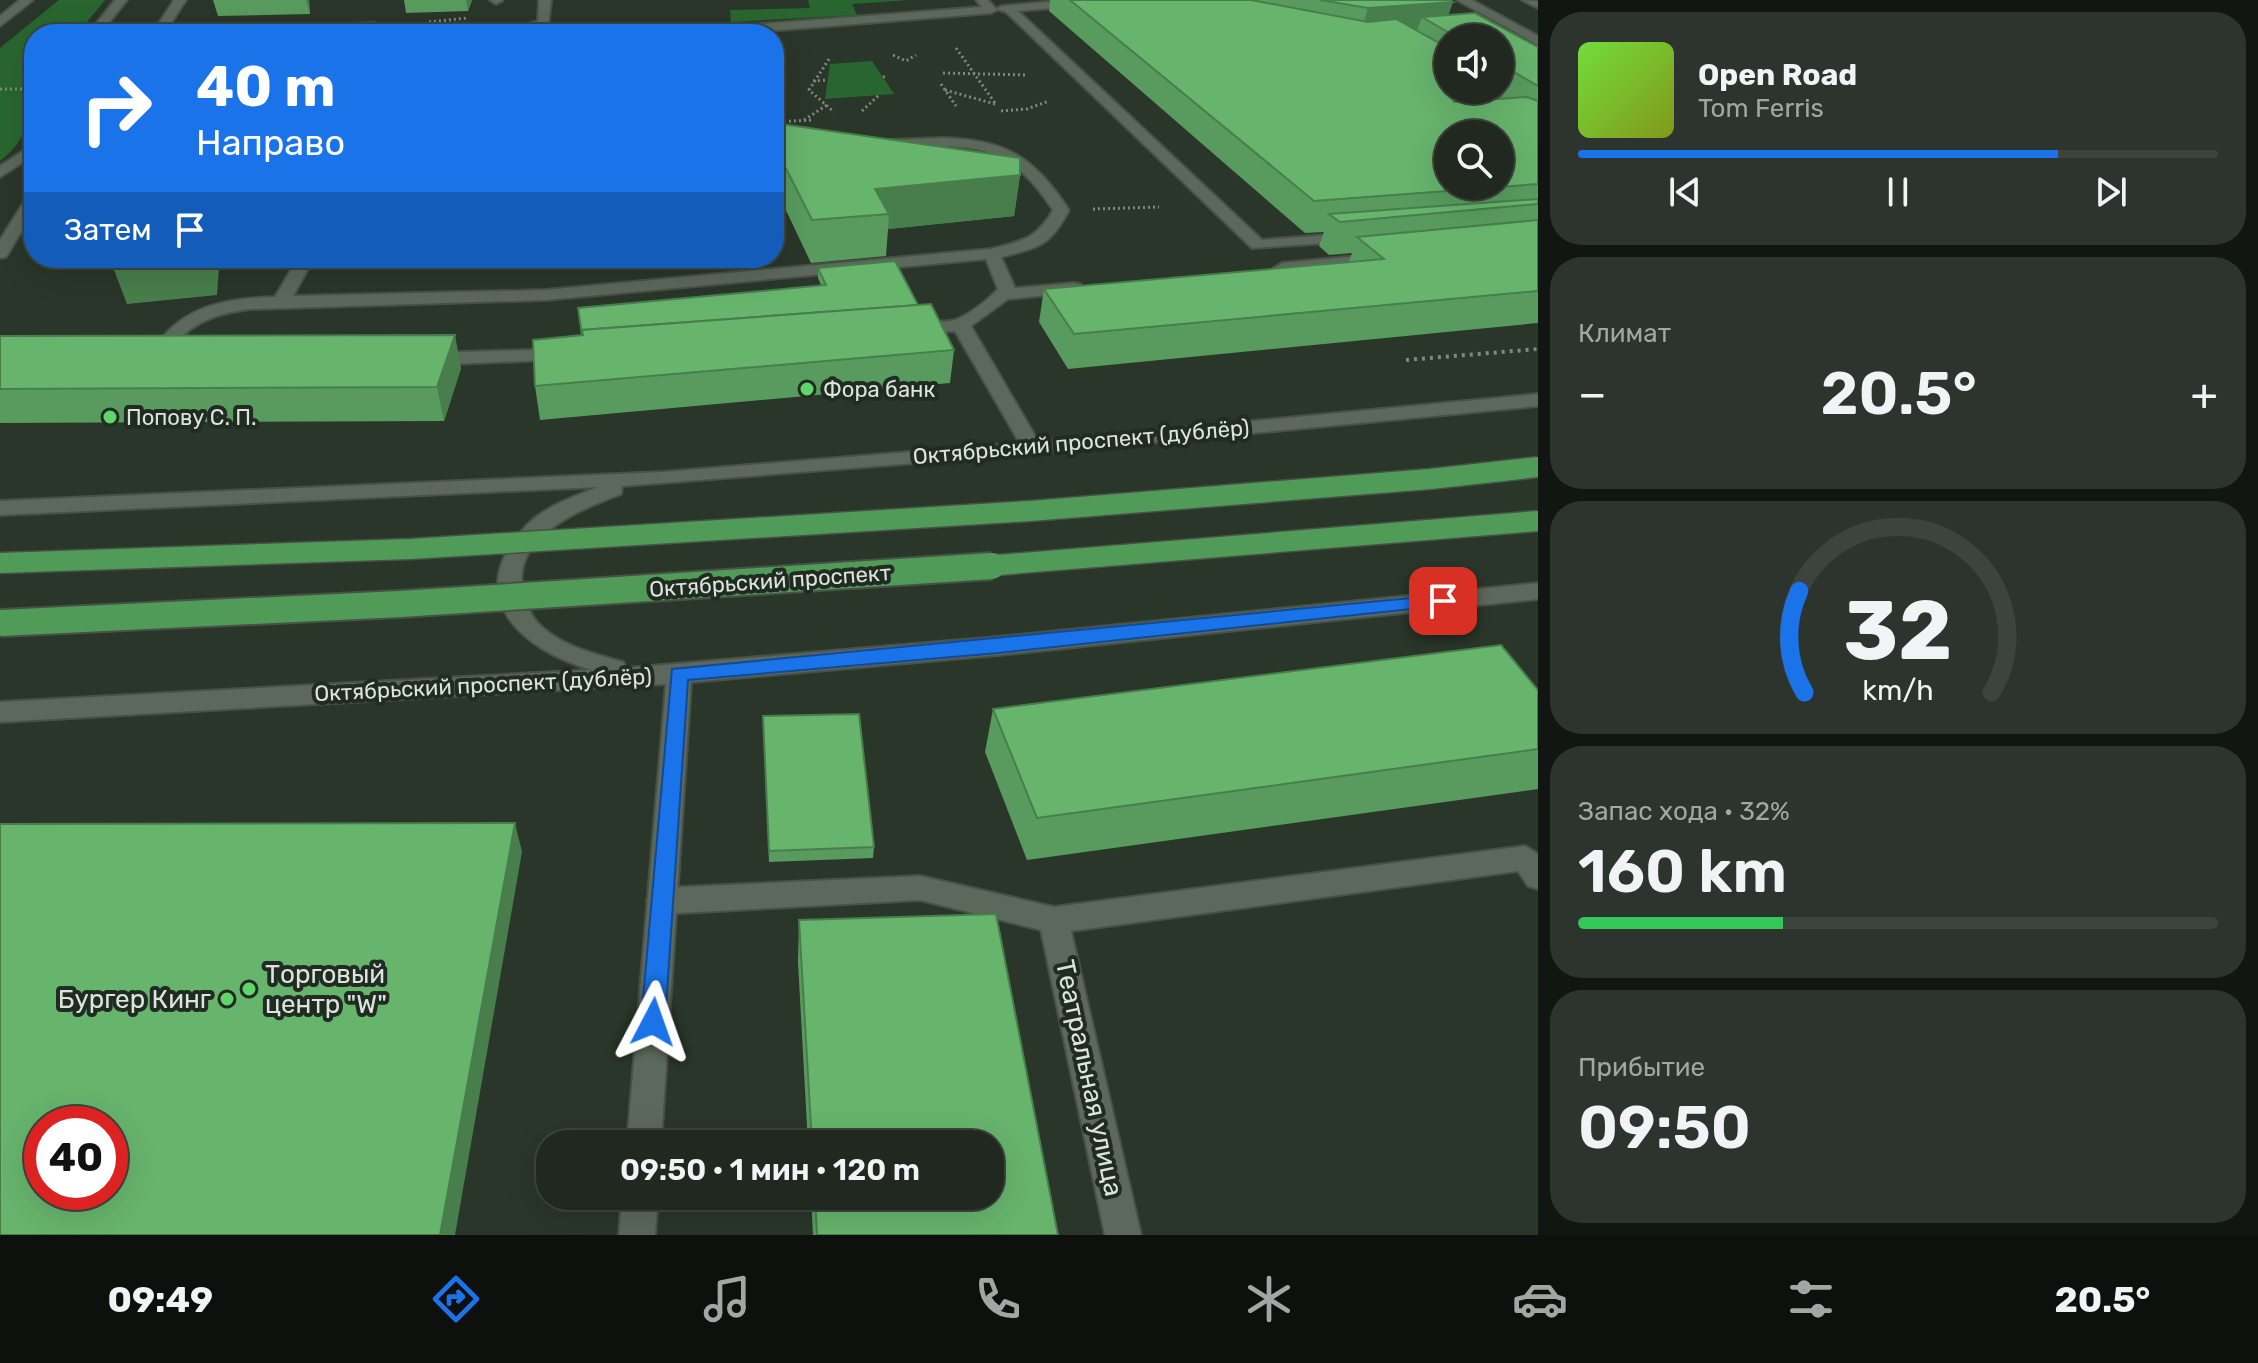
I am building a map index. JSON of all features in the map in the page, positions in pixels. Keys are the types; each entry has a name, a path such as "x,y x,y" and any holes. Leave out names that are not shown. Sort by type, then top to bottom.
{"main road":[{"path":"0,22 27,0"},
{"path":"102,24 121,0"},
{"path":"164,24 180,0"},
{"path":"540,24 544,23 545,0"},
{"path":"784,27 987,5 1009,9 1108,0"},
{"path":"1463,0 1538,41"},
{"path":"1491,0 1514,12"},
{"path":"1528,0 1538,5"},
{"path":"1009,9 1258,245 1367,236"},
{"path":"204,360 179,360 169,354 167,343 176,329 221,307 281,302 545,295 991,254 1024,246 1048,234 1061,210 1046,185 1026,165 997,147 976,143 873,144"},
{"path":"0,173 24,155"},
{"path":"0,253 24,213"},
{"path":"898,329 961,325 1004,294 1007,289 1003,274 991,254"},
{"path":"1267,270 1403,256"},
{"path":"281,302 300,268"},
{"path":"1004,294 1084,287"},
{"path":"961,325 1032,448"},
{"path":"414,359 520,359 583,354"},
{"name":"Октябрьский проспект (дублёр)","path":"0,508 663,478 1032,448 1538,400"},
{"path":"0,563 410,549 919,518 1430,479 1538,467"},
{"path":"645,1130 662,901 674,674 583,663 551,648 526,629 512,606 508,582 513,557 528,535 550,516 577,500 663,478"},
{"name":"Октябрьский проспект","path":"0,623 400,604 1059,562 1538,521"},
{"name":"Октябрьский проспект (дублёр)","path":"0,712 674,674 998,646 1538,591"},
{"path":"662,901 920,888 1054,920 1525,858 1538,877"},
{"name":"Театральная улица","path":"1054,920 1123,1235"},
{"path":"637,1235 639,1210"}],"path":[{"path":"834,112 809,90 823,64 856,38 846,21"},
{"path":"951,42 1007,121"},
{"path":"943,73 1017,76 1074,70"},
{"path":"883,77 888,76"},
{"path":"813,81 828,80"},
{"path":"941,84 956,106"},
{"path":"0,89 24,89"},
{"path":"945,90 995,103"},
{"path":"862,111 879,95"},
{"path":"803,121 827,105"},
{"path":"784,122 812,120"},
{"path":"1061,210 1216,205"},
{"path":"1406,360 1538,349"}],"green space":[{"path":"59,0 105,0 85,24 30,24"},
{"path":"808,0 910,0 852,4 857,15 731,22 730,10 810,8"},
{"path":"24,28 24,132 14,149 0,161 0,48"},
{"path":"872,61 894,94 825,99 830,64"}],"building":[{"path":"1070,0 1251,0 1368,22 1396,19 1434,40 1434,104 1514,104 1514,98 1527,97 1538,101 1538,184 1514,186 1514,120 1434,120 1434,192 1314,201"},
{"path":"1320,0 1450,0 1453,2 1368,8"},
{"path":"1475,13 1495,24 1434,24 1422,17"},
{"path":"1514,34 1538,47 1538,86 1514,72"},
{"path":"784,124 1020,158 1020,175 875,189 889,214 812,220 784,165"},
{"path":"1538,199 1538,204 1340,222 1329,214"},
{"path":"1538,220 1538,291 1074,334 1044,289 1384,259 1357,237"},
{"path":"895,261 918,305 582,330 582,335 578,308 826,285 818,268"},
{"path":"931,304 954,350 535,386 533,340 583,335 582,330"},
{"path":"455,335 437,387 0,389 0,336"},
{"path":"1501,645 1538,690 1538,749 1037,818 993,709"},
{"path":"859,714 874,847 769,851 763,716"},
{"name":"Торговый центр \"W\"","path":"515,823 440,1235 0,1235 0,824"},
{"path":"996,914 1058,1235 817,1235 816,1210 1004,1210 1004,1130 811,1130 799,920"}],"place":[{"name":"Фора банк","path":"807,389"},
{"name":"Попову С. П.","path":"110,417"},
{"name":"Торговый центр \"W\"","path":"249,989"},
{"name":"Бургер Кинг","path":"227,999"}],"route":[{"path":"653,1022 671,757 677,733 679,674 998,646 1443,601"}]}
